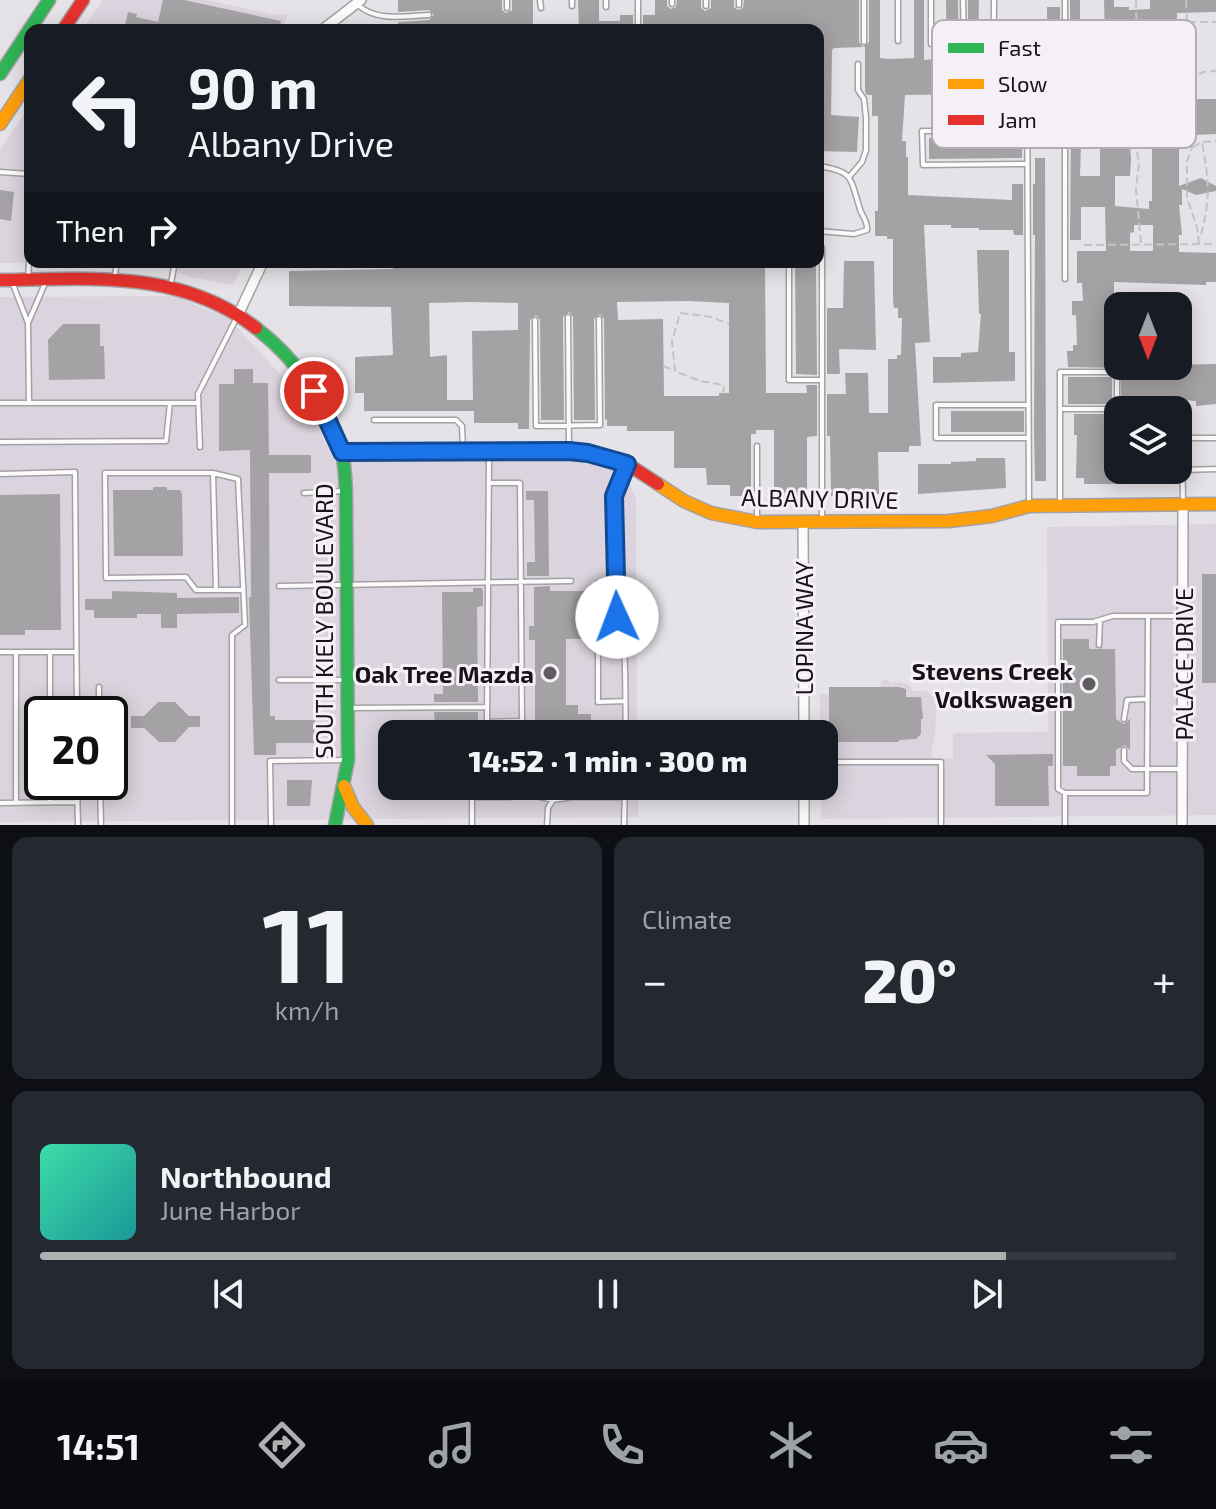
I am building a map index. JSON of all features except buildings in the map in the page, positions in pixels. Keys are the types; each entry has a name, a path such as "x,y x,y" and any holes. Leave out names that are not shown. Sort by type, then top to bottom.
{"main road":[{"path":"67,24 83,0"},
{"path":"31,24 45,1"},
{"path":"0,74 24,35"},
{"path":"0,124 24,89"},
{"name":"SOUTH KIELY BOULEVARD","path":"6,280 114,280 170,286 217,301 261,329 306,377 342,452 346,491 348,760 335,825"},
{"name":"ALBANY DRIVE","path":"342,452 588,453 627,464 697,507 731,519 757,522 949,521 984,517 1029,506 1216,504"},
{"path":"344,786 353,807 367,825"}],"street":[{"path":"330,24 359,2"},
{"path":"239,313 260,268"},
{"name":"PALACE DRIVE","path":"1182,825 1183,504"},
{"name":"LOPINA WAY","path":"803,521 804,720"},
{"path":"804,800 804,825"}],"lane":[{"path":"507,0 507,8"},
{"path":"540,0 541,8"},
{"path":"606,0 606,7"},
{"path":"638,0 638,24"},
{"path":"864,0 864,42"},
{"path":"898,0 898,41"},
{"path":"931,0 931,44"},
{"path":"963,0 963,20"},
{"path":"994,0 994,20"},
{"path":"359,2 367,12 382,16 429,15"},
{"path":"849,177 862,162 866,150 866,118 864,99 858,90 858,64"},
{"path":"932,131 922,131 923,165 1027,164"},
{"path":"1027,148 1029,506"},
{"path":"1065,148 1065,279"},
{"path":"824,168 842,172 854,183 858,205 868,223 867,230 854,234 824,232"},
{"path":"0,172 24,174"},
{"path":"28,280 29,268"},
{"path":"114,280 116,268"},
{"path":"170,286 174,268"},
{"path":"789,268 789,380 822,380"},
{"path":"822,268 822,521"},
{"path":"6,280 28,323"},
{"path":"29,403 28,323 47,280"},
{"path":"200,447 198,403 202,383 239,313"},
{"path":"568,317 569,451"},
{"path":"535,320 536,426 568,426 600,425 599,319"},
{"path":"1060,409 1117,409 1117,372 1060,372 1060,409 1060,505"},
{"path":"0,403 198,403"},
{"path":"0,442 166,441 170,403"},
{"path":"1028,405 936,405 936,438 1028,438"},
{"path":"374,420 456,420 462,426 463,451"},
{"path":"1192,438 1216,438"},
{"path":"757,446 757,522"},
{"path":"487,720 488,451"},
{"path":"617,647 614,496 627,464"},
{"path":"1192,470 1216,469"},
{"path":"0,474 75,472 77,696"},
{"path":"232,825 232,635 245,625 238,479 213,473 105,473 106,578 186,577 196,590 243,590"},
{"path":"213,473 216,590"},
{"path":"489,483 520,483 522,720"},
{"path":"1183,484 1183,504"},
{"path":"304,493 346,491"},
{"path":"279,586 571,581"},
{"path":"1148,616 1147,793 1065,793 1058,789 1058,622 1100,620 1113,616 1148,616 1183,616"},
{"path":"1099,645 1100,620"},
{"path":"625,701 597,700 598,647 624,647 626,720"},
{"path":"0,652 76,652"},
{"path":"16,652 16,803"},
{"path":"50,652 50,696"},
{"path":"279,680 348,680"},
{"path":"99,687 99,696"},
{"path":"1124,719 1127,700 1147,699"},
{"path":"347,708 487,707"},
{"path":"1124,750 1127,766 1132,769 1182,769"},
{"path":"271,825 270,761 348,760"},
{"path":"838,762 941,762 941,825"},
{"path":"1065,793 1065,825"},
{"path":"100,800 101,825"},
{"path":"472,800 472,825"},
{"path":"547,825 548,808 553,800"},
{"path":"624,800 624,825"},
{"path":"0,803 77,802 78,825"}],"path":[{"path":"1136,0 1136,20"},
{"path":"1186,0 1187,20"},
{"path":"1196,76 1216,71"},
{"path":"1196,146 1216,141"},
{"path":"1199,244 1209,188 1202,142"},
{"path":"1136,148 1139,163 1136,190 1141,245"},
{"path":"1192,148 1187,161 1187,198 1199,244"},
{"path":"1084,245 1216,244"},
{"path":"675,371 672,341 680,313 729,324"},
{"path":"713,324 717,319"},
{"path":"663,366 724,385 723,394"}],"shaded area":[{"path":"103,0 208,0 273,15 287,14 285,24 86,24"},
{"path":"24,115 24,263 0,263 0,149"},
{"path":"164,268 241,268 233,285"},
{"path":"175,296 229,319 307,403 334,461 585,461 625,474 636,499 637,720 378,720 378,800 638,800 638,817 0,822 0,297"},
{"path":"1216,524 1216,815 821,819 822,800 838,800 838,720 820,720 820,693 829,695 829,687 880,687 881,681 887,679 891,683 911,686 912,691 925,691 937,699 931,753 935,759 953,758 953,733 1048,732 1047,527"}],"traffic: fast":[{"path":"33,24 49,0"},
{"path":"0,74 24,38"},
{"path":"256,328 284,353 320,400 344,462 348,760 335,825"}],"traffic: slow":[{"path":"0,124 24,88"},
{"path":"658,484 684,501 711,513 757,522 949,521 992,516 1029,506 1216,504"},
{"path":"344,786 353,807 367,825"}],"traffic: jam":[{"path":"67,24 83,0"},
{"path":"0,280 101,279 166,287 197,295 227,309 256,328"},
{"path":"342,452 588,453 629,465 658,484"}],"place":[{"name":"Oak Tree Mazda","path":"550,673"},
{"name":"Stevens Creek Volkswagen","path":"1089,684"}],"route":[{"path":"314,391 342,452 569,451 627,464 614,496 617,617"}]}
